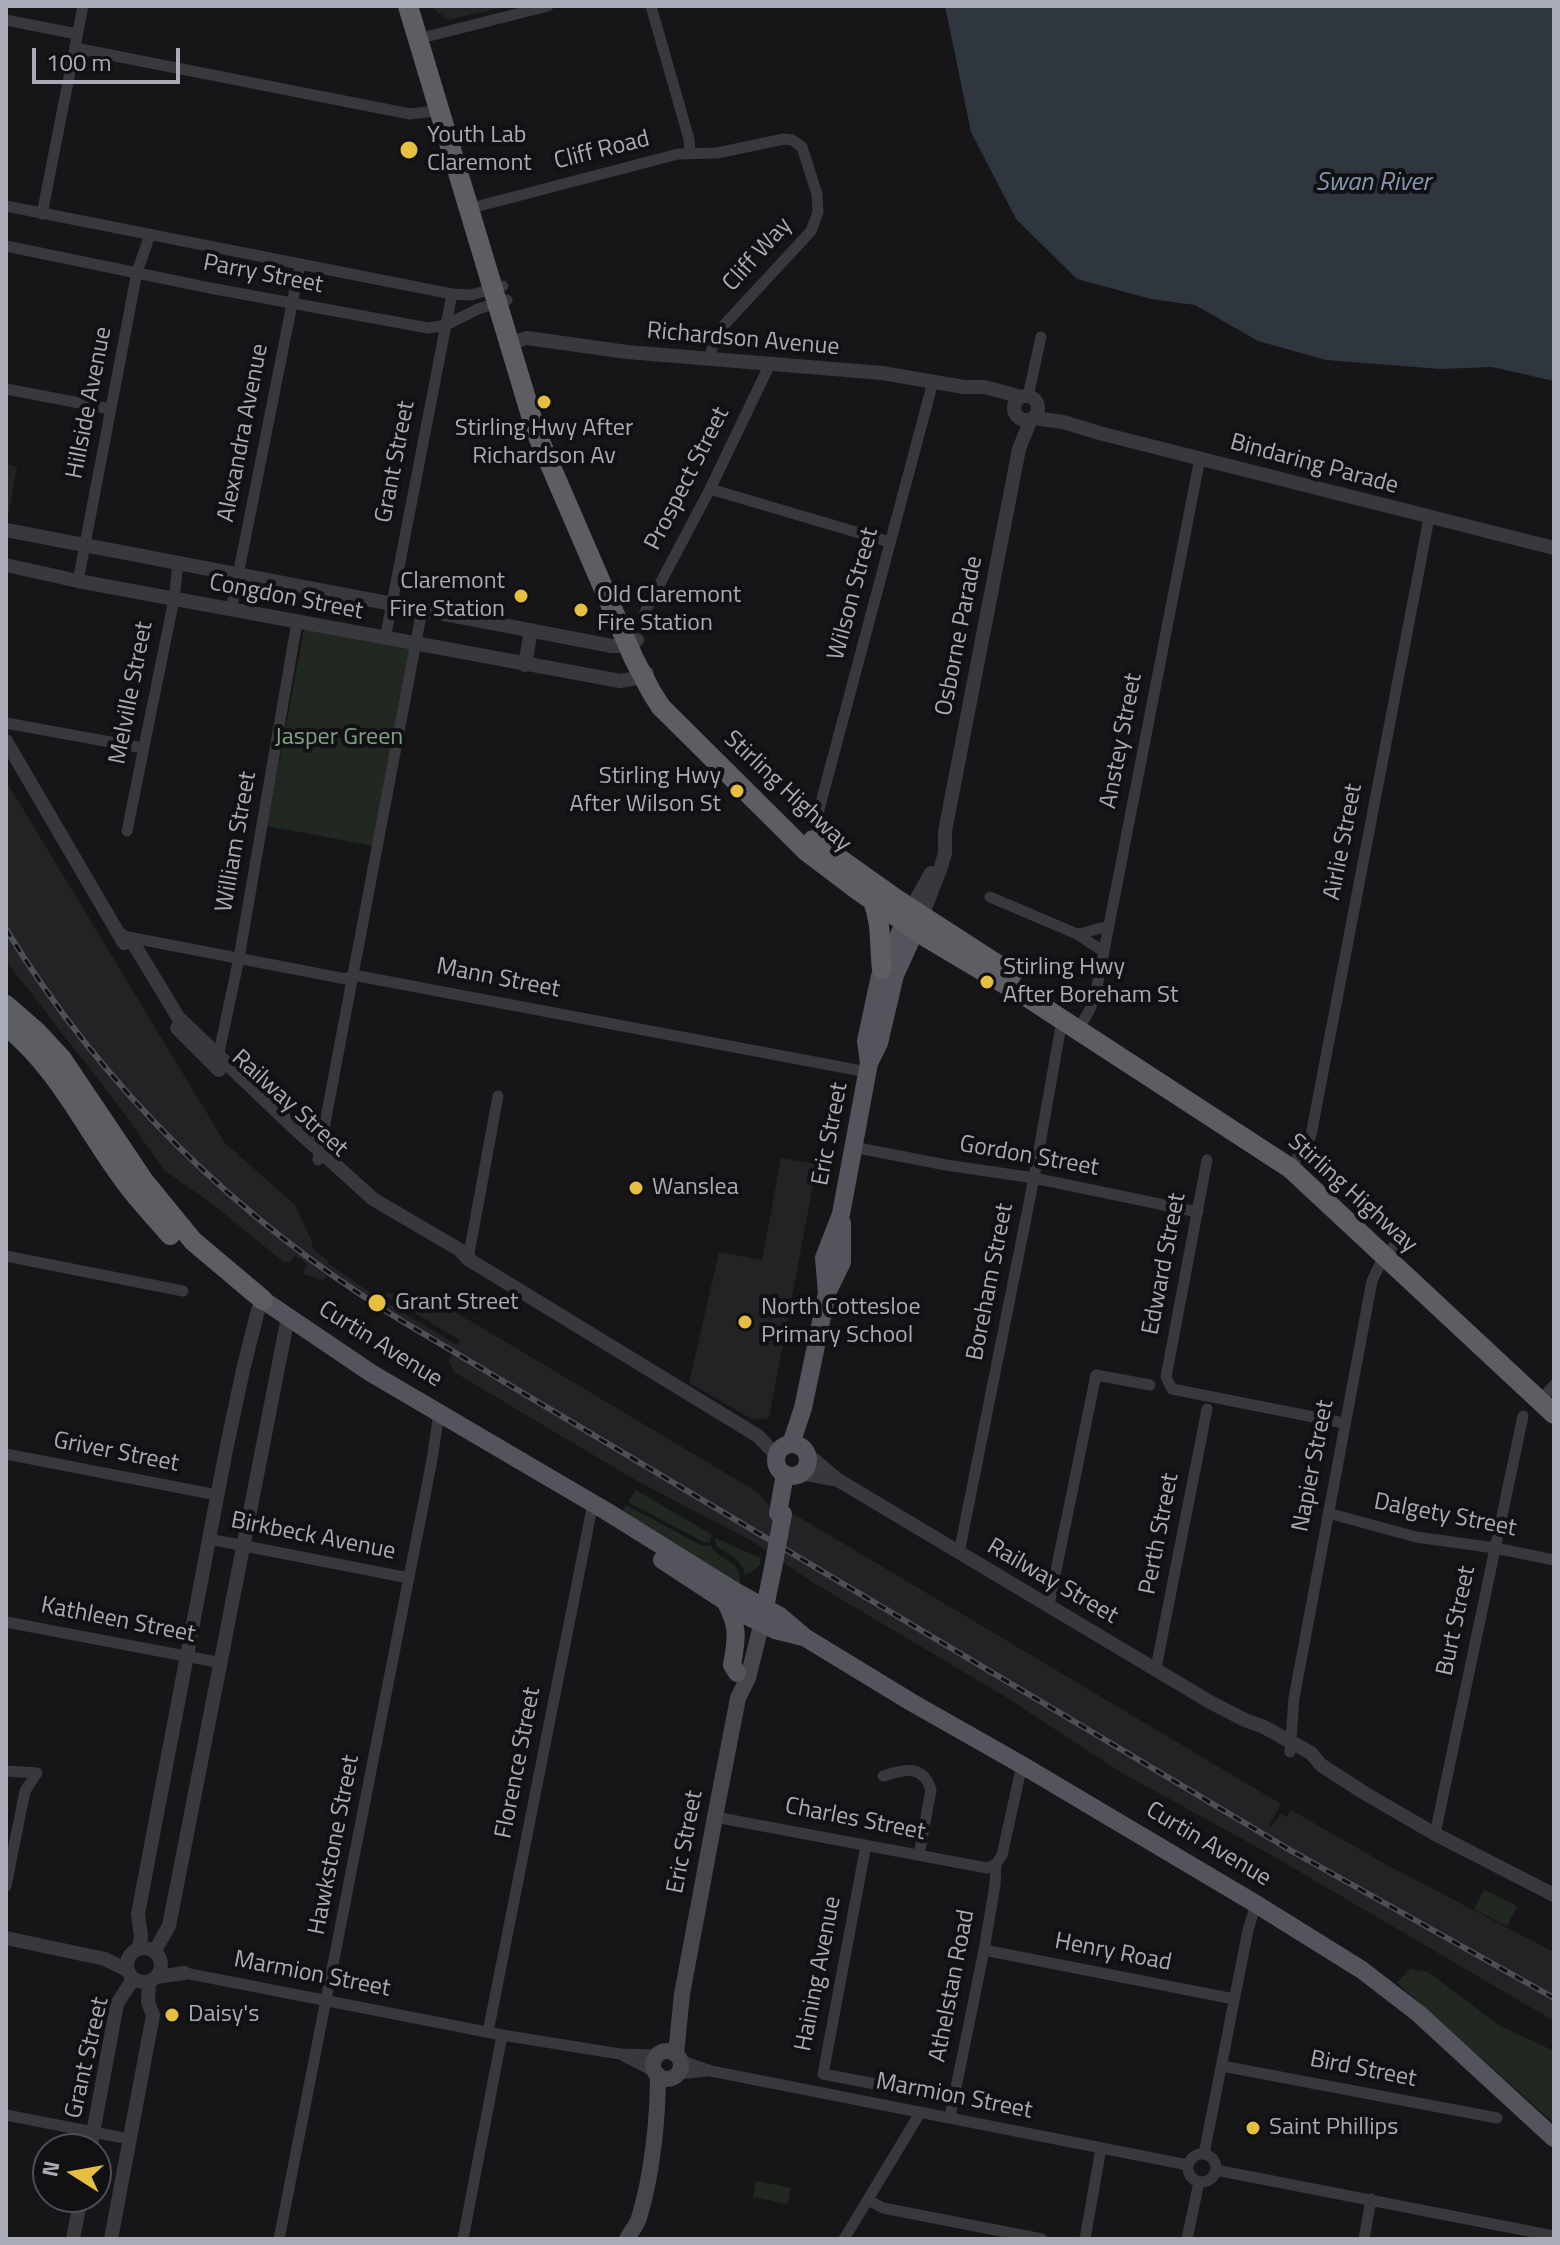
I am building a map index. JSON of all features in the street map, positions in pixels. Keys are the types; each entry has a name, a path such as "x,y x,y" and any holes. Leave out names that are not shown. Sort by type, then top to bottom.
{"highway":[{"name":"Stirling Highway","path":"408,6 479,206 536,432 661,707 806,851 873,901 914,919"},
{"name":"Stirling Highway","path":"420,6 444,110 500,294 520,340 550,437 632,642"},
{"name":"Stirling Highway","path":"647,673 803,832 914,919 1071,1025 1293,1164 1550,1399"},
{"path":"873,901 880,921 882,969"},
{"name":"Curtin Avenue","path":"6,1005 62,1059 144,1181 193,1241 260,1305"},
{"name":"Curtin Avenue","path":"6,1026 56,1076 126,1183 179,1245 260,1305"}],"main road":[{"name":"Eric Street","path":"868,1068 866,1041 882,969 914,919"},
{"name":"Eric Street","path":"738,1698 737,1673 770,1568 780,1514 792,1474 807,1465 793,1449 827,1293 824,1258 841,1214 868,1068 879,1043 895,975 914,919"},
{"name":"Curtin Avenue","path":"260,1305 757,1612"},
{"path":"792,1474 779,1468 793,1449"},
{"name":"Curtin Avenue","path":"592,1509 725,1601 780,1616 806,1638 1256,1904 1376,1980 1429,2022 1554,2138"},
{"path":"725,1601 736,1625 732,1665 737,1673"},
{"name":"Eric Street","path":"627,2239 639,2221 738,1698 748,1678 757,1612"},
{"name":"Eric Street","path":"639,2221 643,2239"}],"street":[{"path":"42,214 83,6"},
{"path":"429,36 548,6"},
{"path":"651,6 689,139 690,153"},
{"path":"6,20 77,34"},
{"path":"75,48 410,114 444,110"},
{"name":"Cliff Way","path":"690,153 717,153 792,140 805,152 818,200 818,212 811,231 724,325 714,339 710,359"},
{"name":"Cliff Road","path":"479,206 690,153"},
{"name":"Parry Street","path":"6,206 452,294 500,294"},
{"name":"Hillside Avenue","path":"78,581 137,272 150,235"},
{"name":"Parry Street","path":"6,246 428,328 446,325 500,294"},
{"name":"Alexandra Avenue","path":"231,610 300,264"},
{"name":"Grant Street","path":"385,639 452,294"},
{"name":"Osborne Parade","path":"914,919 945,853 945,831 1041,337"},
{"name":"Richardson Avenue","path":"520,340 527,338 627,352 882,373 964,387 1026,409"},
{"name":"Prospect Street","path":"644,614 710,489 770,364"},
{"name":"Wilson Street","path":"817,817 933,382"},
{"path":"6,389 111,409"},
{"name":"Bindaring Parade","path":"1026,409 1057,416 1063,422 1103,434 1554,548"},
{"name":"Anstey Street","path":"1071,1025 1095,997 1200,458"},
{"path":"710,489 890,542"},
{"name":"Airlie Street","path":"1293,1164 1307,1145 1313,1125 1429,518"},
{"name":"Congdon Street","path":"6,530 612,646 632,642"},
{"name":"Melville Street","path":"127,831 174,599 178,563"},
{"name":"Congdon Street","path":"6,565 525,665 620,681 647,673"},
{"path":"319,1155 422,610"},
{"name":"William Street","path":"217,1062 239,958 297,622"},
{"path":"525,665 531,630"},
{"path":"6,723 143,748"},
{"name":"Railway Street","path":"6,741 172,1023 319,1155 372,1208 455,1258 468,1259 758,1436 793,1449 959,1553 1245,1720 1264,1727 1287,1745 1311,1753 1321,1765 1366,1794 1435,1834 1554,1895"},
{"path":"990,897 1077,934 1104,952"},
{"path":"1077,934 1109,927"},
{"name":"Mann Street","path":"121,935 346,979 353,975 868,1068"},
{"name":"Boreham Street","path":"959,1553 1034,1178 1071,1025"},
{"path":"468,1259 498,1096"},
{"name":"Gordon Street","path":"853,1147 1034,1178 1198,1212"},
{"name":"Edward Street","path":"1207,1160 1166,1377 1172,1389 1344,1423"},
{"name":"Napier Street","path":"1287,1745 1372,1281 1389,1252"},
{"path":"6,1256 183,1291"},
{"name":"Grant Street","path":"111,2239 153,2015 148,2002 138,1914 217,1495 260,1305"},
{"name":"Grant Street","path":"94,2132 117,2004 169,1926 287,1323"},
{"path":"1049,1605 1096,1375 1150,1385"},
{"name":"Perth Street","path":"1156,1668 1207,1409"},
{"name":"Burt Street","path":"1435,1834 1523,1416"},
{"name":"Hawkstone Street","path":"279,2239 441,1418"},
{"name":"Griver Street","path":"6,1454 217,1495"},
{"name":"Railway Street","path":"792,1474 838,1480"},
{"name":"Florence Street","path":"488,2032 592,1509"},
{"name":"Dalgety Street","path":"1328,1513 1416,1537 1554,1560"},
{"name":"Birkbeck Avenue","path":"209,1539 409,1578"},
{"name":"Kathleen Street","path":"6,1622 222,1663"},
{"name":"Athelstan Road","path":"950,2117 995,1885 991,1866 1002,1855 1022,1765"},
{"path":"883,1776 897,1766 918,1772 926,1778 931,1790 919,1855"},
{"path":"6,1771 42,1770 25,1791 6,1886"},
{"name":"Charles Street","path":"715,1817 991,1866"},
{"name":"Haining Avenue","path":"866,1845 823,2074 954,2099"},
{"path":"1204,2154 1248,1930 1256,1904"},
{"path":"6,1938 144,1966"},
{"name":"Henry Road","path":"984,1950 1234,1999"},
{"name":"Marmion Street","path":"144,1966 667,2065 690,2062 711,2071 1188,2165"},
{"path":"463,2239 502,2035"},
{"name":"Bird Street","path":"1222,2066 1497,2118"},
{"path":"844,2239 920,2113"},
{"path":"6,2115 129,2139"},
{"path":"1085,2239 1101,2148"},
{"path":"1204,2154 1214,2160 1216,2170 1211,2179 1199,2182 1189,2173 1188,2165 1192,2157 1204,2154"},
{"path":"1216,2170 1371,2199 1527,2235 1554,2236"},
{"path":"1187,2239 1199,2182"},
{"path":"1364,2239 1371,2199"},
{"path":"868,2200 883,2208 1016,2237 1042,2239"},
{"path":"73,2239 78,2213"}],"shaded area":[{"path":"430,6 509,6 448,20"},
{"path":"6,464 17,467 7,522 6,522"},
{"path":"6,781 225,1143 295,1205 312,1248 329,1264 457,1345 460,1340 386,1296 386,1293 432,1298 759,1493 772,1510 786,1515 794,1514 1281,1804 1269,1826 1280,1813 1287,1817 1291,1810 1389,1866 1554,1952 1554,2021 1266,1852 1122,1773 1004,1696 814,1583 750,1540 637,1481 454,1372 449,1360 452,1354 327,1276 323,1280 303,1274 307,1264 301,1258 295,1256 285,1263 211,1203 165,1171 6,961"},
{"name":"North Cottesloe Primary School","path":"781,1158 817,1164 769,1418 752,1419 689,1383 719,1252 762,1260"}],"green space":[{"name":"Jasper Green","path":"304,630 411,650 374,846 267,826"},
{"path":"636,1490 712,1535 710,1542 705,1543 628,1502"},
{"path":"626,1505 701,1545 711,1546 733,1564 740,1583 623,1511"},
{"path":"715,1538 761,1558 760,1565 745,1575 738,1561 716,1546"},
{"path":"1484,1890 1517,1906 1507,1926 1474,1909"},
{"path":"1410,1969 1428,1972 1500,2026 1554,2051 1554,2123 1397,1983"},
{"path":"756,2181 791,2188 788,2204 753,2197"}],"water":[{"name":"Swan River","path":"945,6 1554,6 1554,381 1492,367 1440,369 1326,360 1258,341 1195,305 1151,299 1077,279 1016,219 971,132"}],"railway":[{"path":"6,929 44,988 130,1096 229,1194 282,1238 339,1279 397,1318 1290,1850 1554,1998"}],"place":[{"name":"Youth Lab Claremont","path":"409,150"},
{"name":"Stirling Hwy After Richardson Av","path":"544,402"},
{"name":"Claremont Fire Station","path":"521,596"},
{"name":"Old Claremont Fire Station","path":"581,610"},
{"name":"Stirling Hwy After Wilson St","path":"737,791"},
{"name":"Stirling Hwy After Boreham St","path":"987,982"},
{"name":"Wanslea","path":"636,1188"},
{"name":"Grant Street","path":"377,1303"},
{"name":"North Cottesloe Primary School","path":"745,1322"},
{"name":"Daisy's","path":"172,2015"},
{"name":"Saint Phillips","path":"1253,2128"}]}
